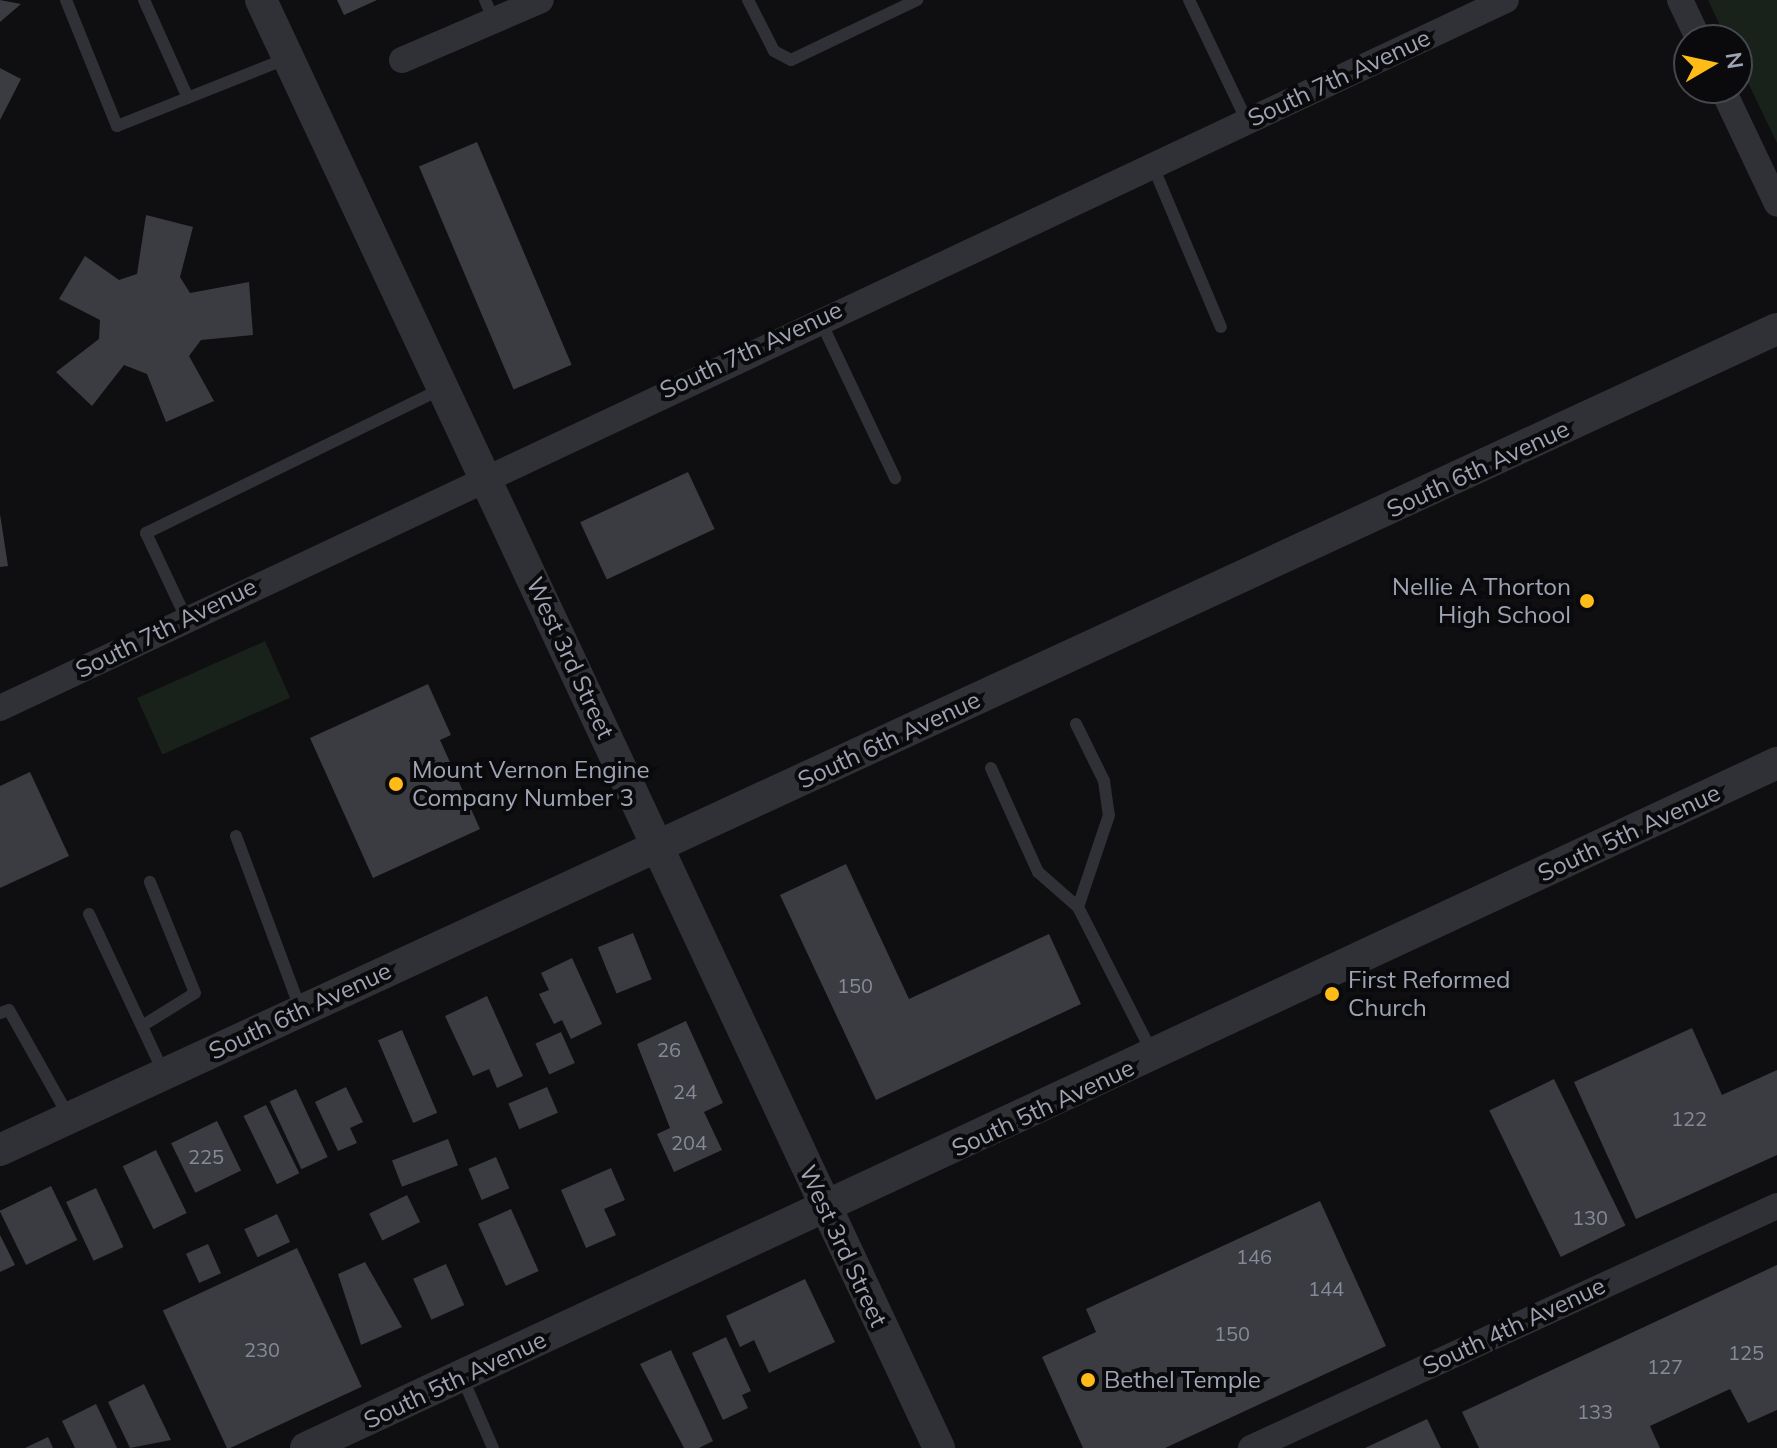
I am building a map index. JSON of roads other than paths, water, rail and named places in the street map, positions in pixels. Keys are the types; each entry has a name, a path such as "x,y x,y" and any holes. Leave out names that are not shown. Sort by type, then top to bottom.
{"street":[{"name":"West 3rd Street","path":"261,0 939,1448"},
{"path":"402,60 489,10 541,0"},
{"name":"South 7th Avenue","path":"0,708 485,474 1506,0"},
{"path":"1680,0 1691,24"},
{"path":"1730,104 1777,204"},
{"name":"South 6th Avenue","path":"0,1150 1777,329"},
{"name":"South 5th Avenue","path":"306,1448 826,1209 1777,763"},
{"name":"South 4th Avenue","path":"1251,1448 1777,1206"}],"lane":[{"path":"66,0 117,126 288,58"},
{"path":"144,0 188,98"},
{"path":"748,0 774,51 791,60 917,0"},
{"path":"1189,0 1247,121"},
{"path":"1152,164 1221,327"},
{"path":"820,319 895,478"},
{"path":"186,618 146,533 444,388"},
{"path":"1076,724 1104,781 1109,815 1078,907"},
{"path":"991,768 1038,872 1078,907 1154,1056"},
{"path":"236,836 301,1011"},
{"path":"142,1026 195,993 150,882"},
{"path":"89,914 165,1074"},
{"path":"0,1013 9,1010 70,1118"},
{"path":"462,1377 493,1448"}],"place":[{"name":"Nellie A Thorton High School","path":"1587,601"},
{"name":"Mount Vernon Engine Company Number 3","path":"396,784"},
{"name":"First Reformed Church","path":"1332,994"},
{"name":"Bethel Temple","path":"1088,1380"}]}
